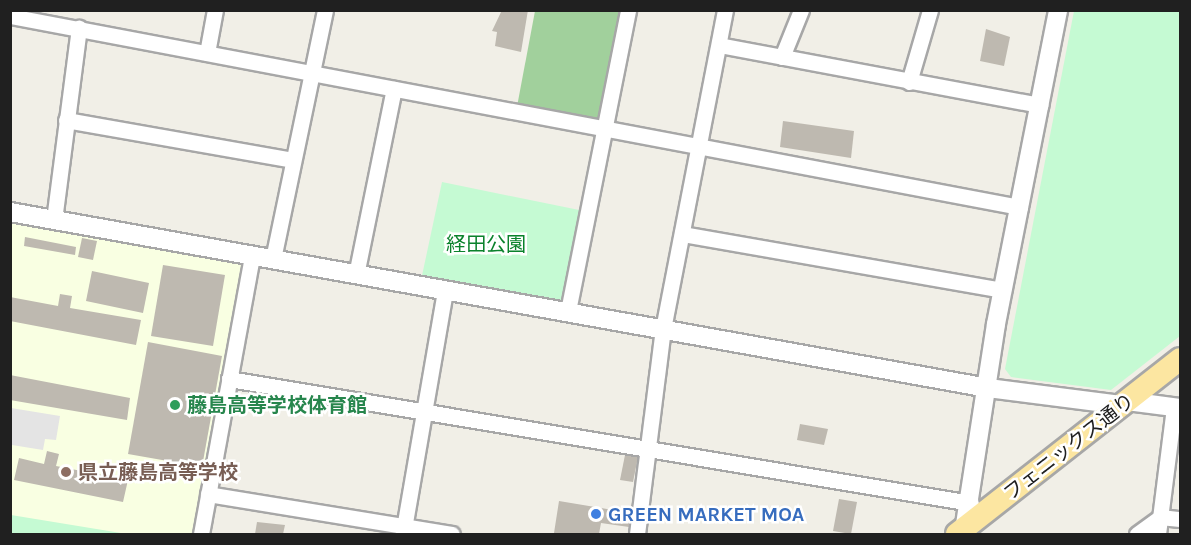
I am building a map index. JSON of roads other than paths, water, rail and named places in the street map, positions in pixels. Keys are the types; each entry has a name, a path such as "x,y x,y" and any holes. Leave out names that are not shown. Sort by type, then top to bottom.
{"main road":[{"name":"フェニックス通り","path":"961,533 1180,359"}],"street":[{"path":"207,53 215,10"},
{"path":"273,258 325,10"},
{"path":"568,311 607,129 628,10"},
{"path":"637,534 663,329 725,10"},
{"path":"782,57 801,10"},
{"path":"909,82 930,10"},
{"path":"961,533 971,503 1003,290 1059,10"},
{"path":"10,16 207,53 314,70 394,89 1020,207"},
{"path":"54,220 79,28"},
{"path":"719,45 1040,105"},
{"path":"356,275 394,89"},
{"path":"66,120 293,160"},
{"path":"10,212 988,388 1177,407 1158,534"},
{"path":"682,234 1003,290"},
{"path":"201,534 252,255"},
{"path":"404,530 445,290"},
{"path":"229,379 646,451 971,503"},
{"path":"208,494 404,530 452,534"},
{"path":"1137,534 1160,517 1180,519"}],"place":[{"name":"藤島高等学校体育館","path":"175,405"},
{"name":"県立藤島高等学校","path":"66,472"},
{"name":"GREEN MARKET MOA","path":"596,514"}],"park label":[{"name":"経田公園","path":"486,244"}]}
